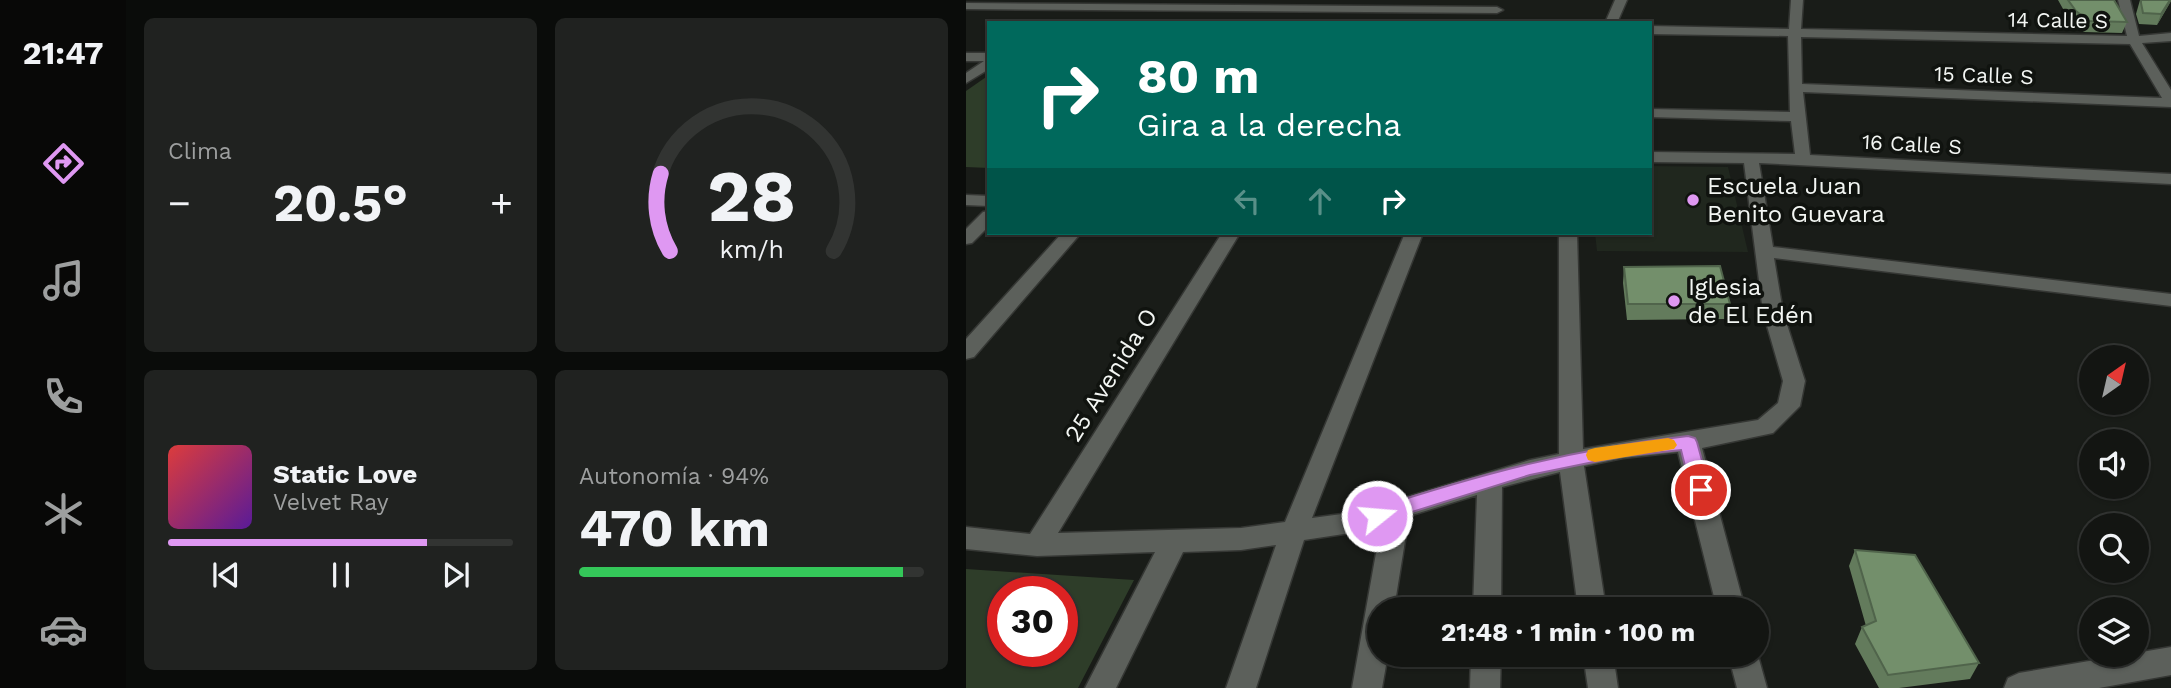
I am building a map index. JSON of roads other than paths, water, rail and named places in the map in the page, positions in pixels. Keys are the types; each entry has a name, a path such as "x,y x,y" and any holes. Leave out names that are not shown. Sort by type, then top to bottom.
{"street":[{"path":"1612,21 1621,0"},
{"path":"1797,0 1793,34 1797,117 1803,159"},
{"path":"2124,0 2134,40 2171,103"},
{"path":"1049,21 1073,3"},
{"path":"966,6 1073,3 1499,5"},
{"path":"1361,21 1371,3"},
{"path":"1189,21 1207,4"},
{"name":"14 Calle S","path":"1652,30 2134,40 2171,37"},
{"path":"966,57 987,57"},
{"path":"966,79 987,64"},
{"name":"15 Calle S","path":"1796,88 2171,103"},
{"path":"1652,114 1797,117"},
{"name":"16 Calle S","path":"1652,157 1803,159 2171,178"},
{"path":"966,538 1037,545 1241,539 1357,522 1490,481 1571,460 1623,449 1688,442 1765,427 1789,406 1794,381 1773,312 1751,160"},
{"path":"966,200 987,201"},
{"path":"966,239 987,218"},
{"path":"966,352 1070,235"},
{"name":"25 Avenida O","path":"1037,545 1230,235"},
{"path":"1241,688 1294,531 1413,235"},
{"path":"1568,235 1571,460 1590,597"},
{"path":"1763,251 2171,300"},
{"path":"1688,442 1728,597"},
{"path":"1487,597 1490,481"},
{"path":"1382,597 1397,509"},
{"path":"1100,688 1175,541"},
{"path":"2019,688 2171,661"},
{"path":"1367,688 1370,667"},
{"path":"1485,688 1486,667"},
{"path":"1600,667 1603,688"},
{"path":"1746,667 1752,688"}],"place":[{"name":"Escuela Juan Benito Guevara","path":"1693,200"},
{"name":"Iglesia de El Edén","path":"1674,301"}]}
